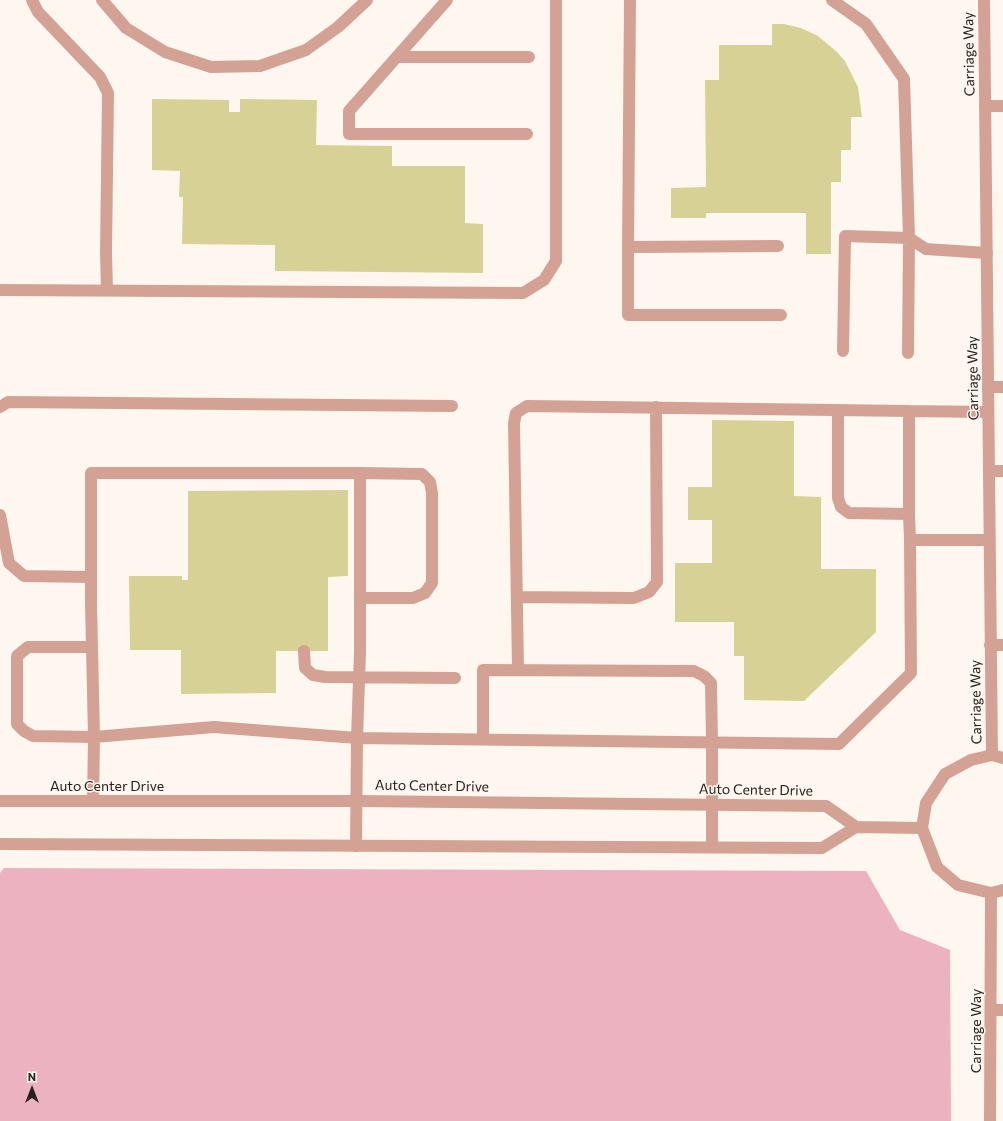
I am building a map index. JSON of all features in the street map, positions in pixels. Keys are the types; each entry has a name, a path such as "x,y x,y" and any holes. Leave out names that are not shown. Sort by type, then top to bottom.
{"street":[{"path":"32,0 38,12 100,77 108,93 107,290"},
{"path":"102,0 126,28 165,52 211,67 260,66 306,50 338,27 367,0"},
{"path":"447,0 349,111 349,134 527,134"},
{"path":"0,290 523,293 544,280 556,261 556,0"},
{"path":"630,0 628,315 781,315"},
{"path":"832,0 866,24 904,79 909,238 908,353"},
{"name":"Carriage Way","path":"984,0 990,645 997,757"},
{"path":"396,57 529,57"},
{"path":"985,106 1003,106"},
{"path":"843,351 844,236 909,238 926,250 987,253"},
{"path":"628,247 778,246"},
{"path":"988,387 1003,387"},
{"path":"0,407 8,402 452,406"},
{"path":"518,670 514,423 516,413 527,406 988,412"},
{"path":"518,597 634,598 649,592 657,582 656,407"},
{"path":"838,410 838,498 841,507 849,513 909,514"},
{"path":"92,647 28,647 17,656 17,724 24,731 33,736 94,737 214,727 357,738 839,744 911,673 909,411"},
{"path":"989,471 1003,471"},
{"path":"93,801 94,737 91,473 422,474 430,482 432,493 432,583 425,593 413,598 360,598"},
{"path":"356,846 360,598 360,473"},
{"path":"0,515 9,563 24,576 91,577"},
{"path":"910,540 989,540"},
{"path":"990,645 1003,645"},
{"path":"304,651 305,668 313,675 326,677 455,678"},
{"path":"483,739 483,670 694,671 704,676 710,683 712,743 712,847"},
{"path":"997,757 971,760 945,774 926,803 922,828 937,867 958,885 991,892 1003,890"},
{"name":"Auto Center Drive","path":"0,801 357,801 826,806 856,828"},
{"path":"0,844 822,848 856,828 922,828"},
{"name":"Carriage Way","path":"990,1121 991,892"},
{"path":"991,1010 1003,1010"}],"shaded area":[{"path":"4,868 866,871 900,930 950,950 951,1121 0,1121 0,873"}],"building":[{"path":"772,24 784,24 801,28 818,36 845,61 858,87 862,117 851,117 851,150 841,150 841,182 831,182 831,254 806,254 806,213 706,213 706,218 671,218 671,188 706,187 705,80 719,80 719,45 772,45"},
{"path":"152,99 229,100 229,112 240,112 240,99 317,100 316,145 392,146 392,166 465,166 465,223 483,224 483,273 275,271 275,245 182,244 183,197 179,197 180,171 152,170"},
{"path":"712,420 794,421 794,496 821,497 821,569 876,569 876,632 804,701 744,700 744,656 734,656 734,622 675,622 675,563 712,563 712,520 688,520 688,487 712,487"},
{"path":"348,490 348,576 328,577 328,651 276,651 276,693 181,694 181,650 130,650 129,576 182,576 182,580 188,580 188,491"}]}
